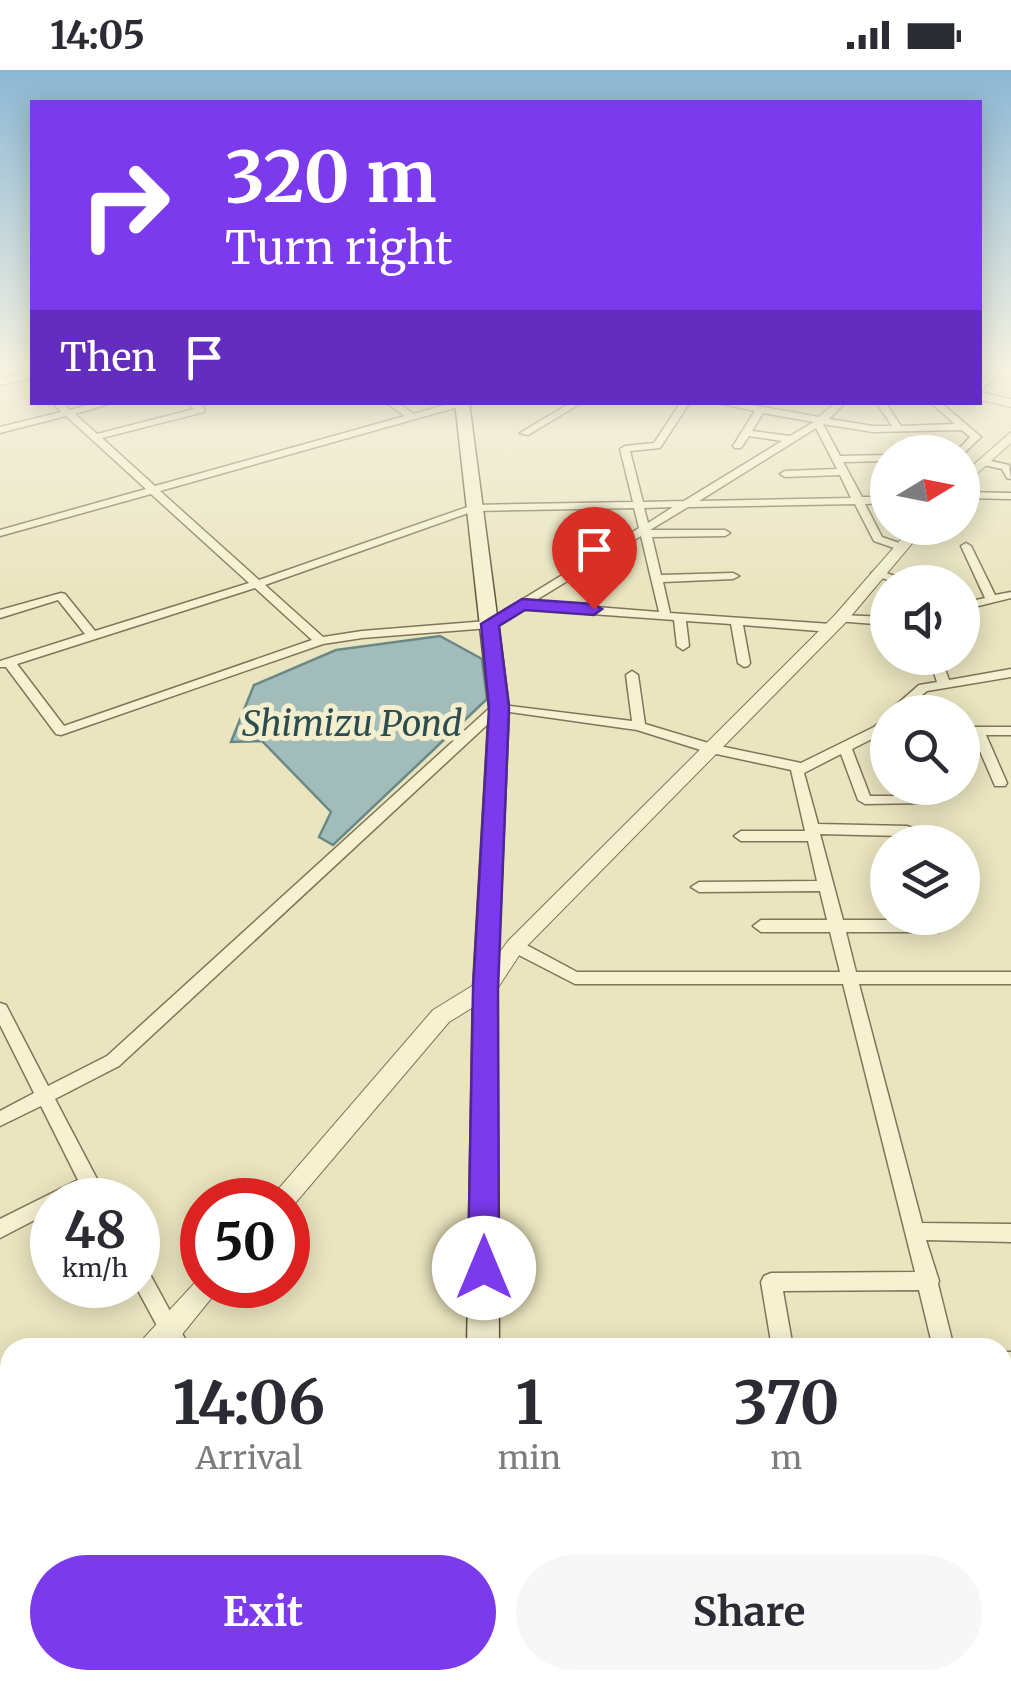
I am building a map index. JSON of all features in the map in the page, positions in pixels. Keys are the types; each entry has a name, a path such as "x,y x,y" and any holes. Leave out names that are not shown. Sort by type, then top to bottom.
{"main road":[{"path":"466,442 499,708 486,990 483,1338"}],"street":[{"path":"99,442 320,641"},
{"path":"0,519 5,532 329,442"},
{"path":"660,442 657,446 624,449 656,578 683,646"},
{"path":"738,446 741,442"},
{"path":"788,442 687,503 645,532 490,624 450,630 364,632 320,641 61,731 5,664 258,584 473,508 687,503 870,501"},
{"path":"829,442 878,538 901,547 884,565"},
{"path":"981,464 1005,442"},
{"path":"836,458 870,458"},
{"path":"981,464 1009,468"},
{"path":"786,474 843,472"},
{"path":"980,495 1011,496"},
{"path":"645,532 725,533"},
{"path":"966,546 992,600"},
{"path":"656,578 733,576"},
{"path":"301,1178 441,1016 486,990 515,946 836,623 870,582"},
{"path":"980,603 1011,595"},
{"path":"0,614 61,596 93,636"},
{"path":"522,605 736,620 870,622"},
{"path":"736,620 744,663"},
{"path":"913,695 943,682 1011,673"},
{"path":"632,675 640,726"},
{"path":"941,675 943,682"},
{"path":"0,1119 114,1061 499,708 640,726 712,748 799,767 870,735"},
{"path":"980,731 1011,731"},
{"path":"844,746 866,800 870,800"},
{"path":"980,749 1000,784"},
{"path":"799,767 942,1338"},
{"path":"741,836 870,832"},
{"path":"699,887 827,886"},
{"path":"761,926 870,926"},
{"path":"515,946 575,978 1011,978"},
{"path":"0,1009 86,1178"},
{"path":"0,1229 30,1214"},
{"path":"916,1231 1011,1233"},
{"path":"781,1338 771,1282 929,1281"},
{"path":"153,1308 166,1338"},
{"path":"171,1338 192,1308"}],"water":[{"name":"Shimizu Pond","path":"440,636 482,659 487,699 333,845 319,837 331,812 262,741 231,742 254,685 336,650"}],"route":[{"path":"484,1268 486,990 499,708 490,624 522,605 594,609"}]}
